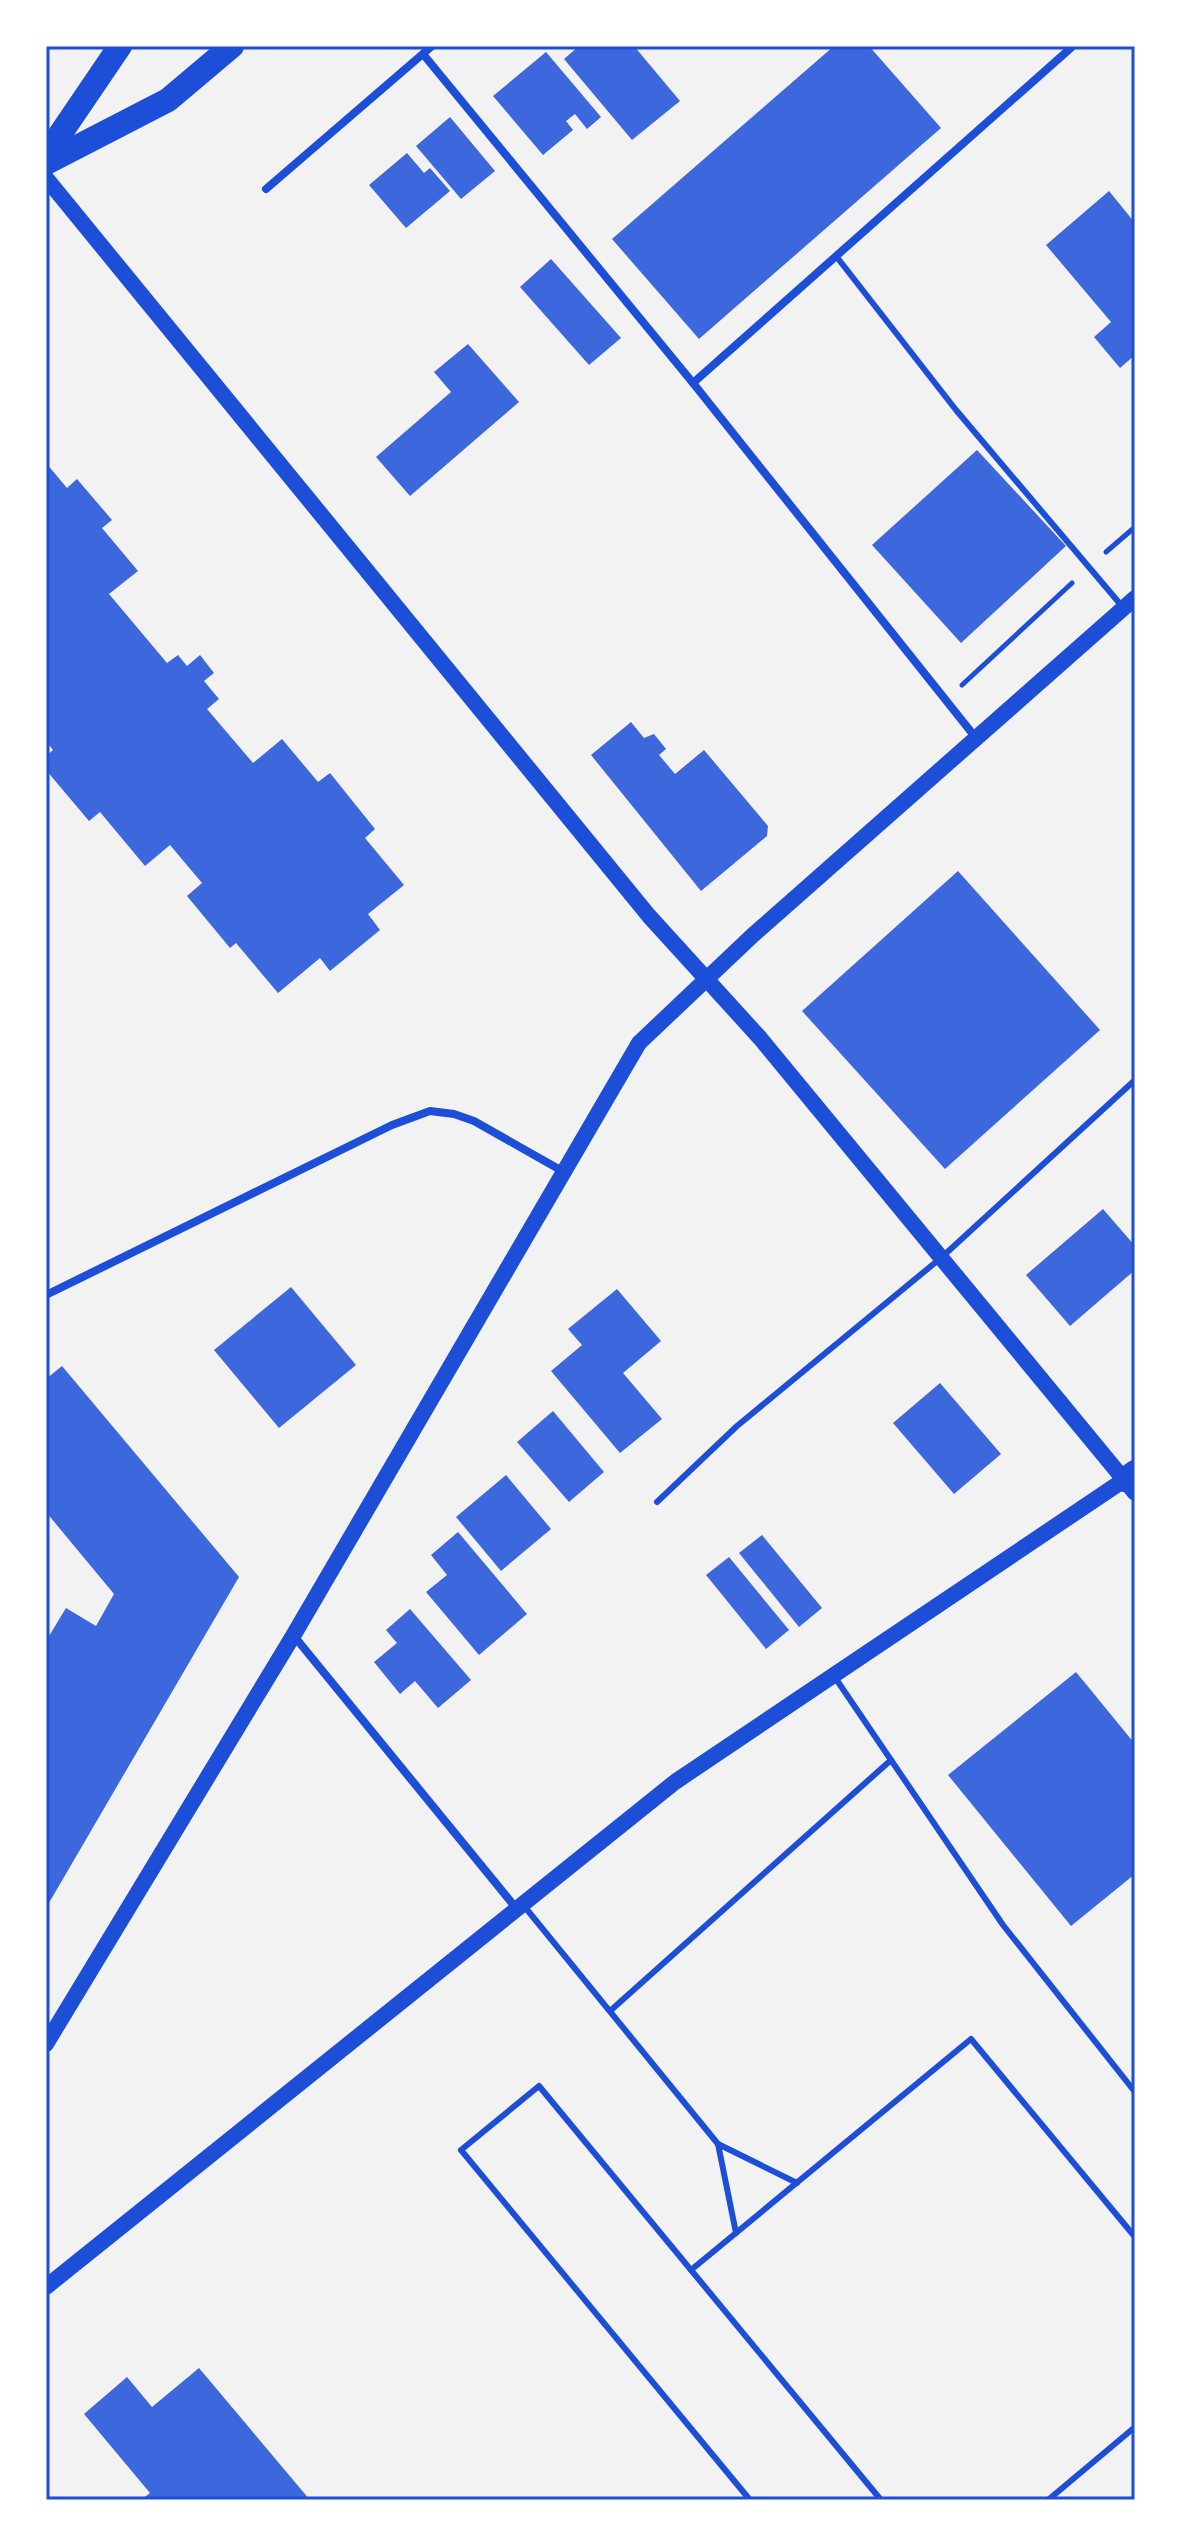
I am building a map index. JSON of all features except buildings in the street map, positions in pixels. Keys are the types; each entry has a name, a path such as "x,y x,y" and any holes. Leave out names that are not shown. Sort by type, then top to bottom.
{"highway":[{"path":"46,155 120,46"},
{"path":"46,163 168,100 232,46"}],"main road":[{"path":"46,178 640,905 760,1038 1131,1482 675,1782 46,2287"},
{"path":"46,2044 293,1636 639,1043 1129,603"}],"street":[{"path":"266,189 432,46"},
{"path":"693,383 1073,46"},
{"path":"423,54 693,383 976,738"},
{"path":"46,1295 392,1125 430,1111 474,1121 565,1172"},
{"path":"293,1636 519,1906"}],"lane":[{"path":"836,256 956,410 1089,567 1129,603"},
{"path":"657,1502 737,1426 942,1257 1135,1080"},
{"path":"834,1676 1003,1925 1135,2092"},
{"path":"610,2011 891,1760"},
{"path":"519,1906 610,2011 718,2144 797,2183"},
{"path":"691,2270 971,2039 1135,2237"},
{"path":"750,2500 461,2150 539,2086 881,2500"},
{"path":"718,2144 736,2233"},
{"path":"1048,2500 1135,2427"}],"path":[{"path":"960,686 1135,527"}]}
